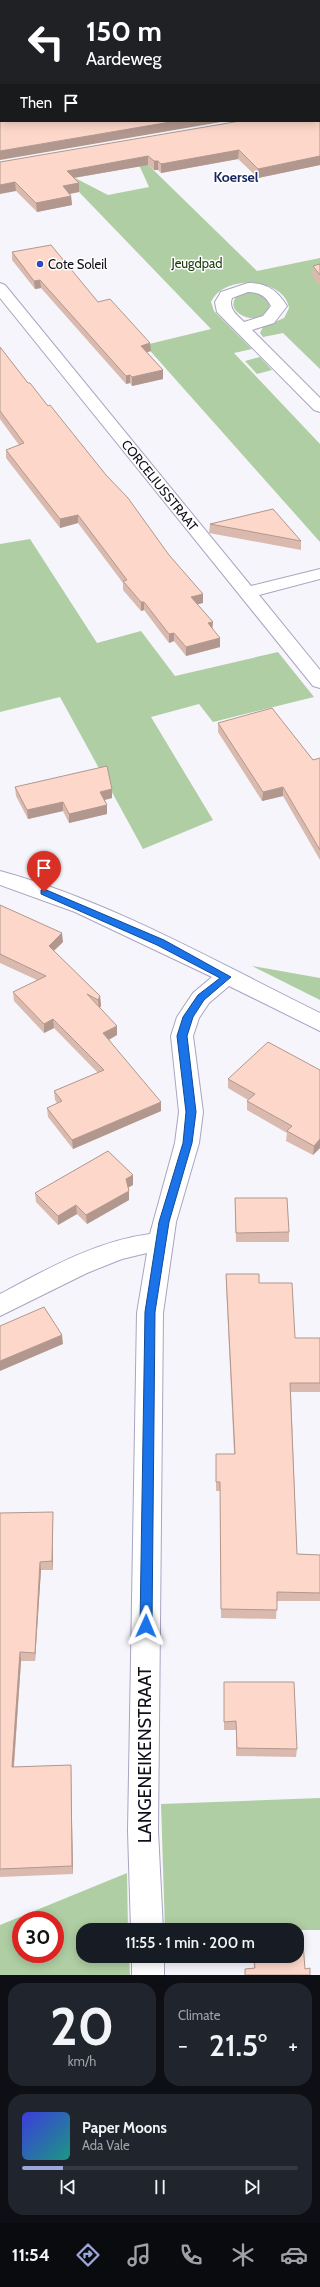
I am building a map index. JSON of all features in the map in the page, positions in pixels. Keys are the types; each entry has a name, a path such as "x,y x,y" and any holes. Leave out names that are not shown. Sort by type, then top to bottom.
{"street":[{"name":"CORCELIUSSTRAAT","path":"0,288 320,682"},
{"path":"240,327 320,407"},
{"path":"247,592 320,574"},
{"path":"0,878 67,901 160,942 226,977 320,1023"},
{"name":"LANGENEIKENSTRAAT","path":"147,1923 143,1831 150,1312 164,1222 187,1143 191,1112 182,1036 188,1017 201,998 226,977"},
{"path":"0,1306 73,1268 143,1243 161,1242"},
{"path":"148,1963 148,1975"}],"green space":[{"name":"Jeugdpad","path":"136,153 257,271 320,258 320,369 283,333 263,337 260,333 263,327 284,318 289,308 285,298 277,290 266,285 240,283 228,286 218,293 211,302 214,311 252,349 234,353 320,444 320,542 145,345 211,329 54,166 64,165 75,178 108,195 149,187 140,167 128,154"},
{"path":"253,291 267,299 269,304 268,312 263,317 256,319 240,314 234,308 234,302 239,294"},
{"path":"260,357 272,370 257,374 245,361"},
{"path":"30,539 97,643 141,631 175,676 278,652 314,697 213,722 199,704 151,717 213,820 143,849 60,697 0,712 0,544"},
{"path":"252,966 320,978 320,1000"},
{"path":"320,1798 320,1930 304,1930 304,1923 165,1923 161,1804"},
{"path":"127,1873 128,1923 76,1923 76,1963 129,1963 130,1975 0,1975 0,1925 12,1920 12,1963 64,1963 64,1911 34,1911"}],"building":[{"path":"0,122 170,122 0,151"},
{"path":"234,122 320,122 320,156 258,169 239,150 161,164 148,156 67,171 79,183 63,186 71,196 36,203 15,182 0,185 0,162"},
{"path":"51,245 98,302 110,299 150,343 141,346 163,370 132,377 130,375 126,376 40,280 34,281 12,252"},
{"path":"320,264 320,275 313,266"},
{"path":"0,347 28,383 30,383 48,406 50,405 106,475 128,498 169,555 203,594 191,597 213,622 208,623 220,638 186,647 174,633 169,634 144,602 141,602 123,581 127,580 78,515 60,519 6,450 24,443 0,411"},
{"path":"273,509 301,541 210,524"},
{"path":"272,708 313,760 320,758 320,850 283,787 263,792 218,723"},
{"path":"107,766 112,789 100,792 107,805 69,814 63,802 27,810 15,787"},
{"path":"0,905 62,933 49,946 100,996 98,1000 87,994 117,1026 103,1033 161,1102 72,1140 47,1108 62,1101 54,1091 104,1070 53,1019 44,1024 13,992 46,976 0,954"},
{"path":"268,1042 320,1070 320,1139 314,1146 287,1131 292,1126 247,1101 255,1094 228,1079"},
{"path":"108,1151 133,1175 126,1179 129,1191 86,1215 76,1205 58,1216 35,1193"},
{"path":"235,1198 287,1198 289,1232 236,1233"},
{"path":"226,1274 259,1274 259,1283 292,1283 295,1338 320,1338 320,1383 290,1383 297,1554 320,1555 320,1593 277,1592 277,1610 221,1609 220,1482 216,1482 216,1454 235,1454"},
{"path":"44,1307 62,1335 0,1361 0,1326"},
{"path":"53,1512 52,1561 40,1562 35,1653 20,1652 12,1767 71,1765 72,1866 0,1869 0,1513"},
{"path":"224,1682 294,1682 297,1749 237,1748 236,1721 224,1722"},
{"path":"304,1956 305,1969 310,1968 310,1975 245,1975 245,1969 255,1968 255,1963 304,1963"}],"place":[{"name":"Cote Soleil","path":"40,264"}],"district":[{"name":"Koersel","path":"236,177"}],"route":[{"path":"44,892 160,942 226,977 201,998 188,1017 182,1036 191,1112 187,1143 164,1222 150,1312 146,1626"}]}
